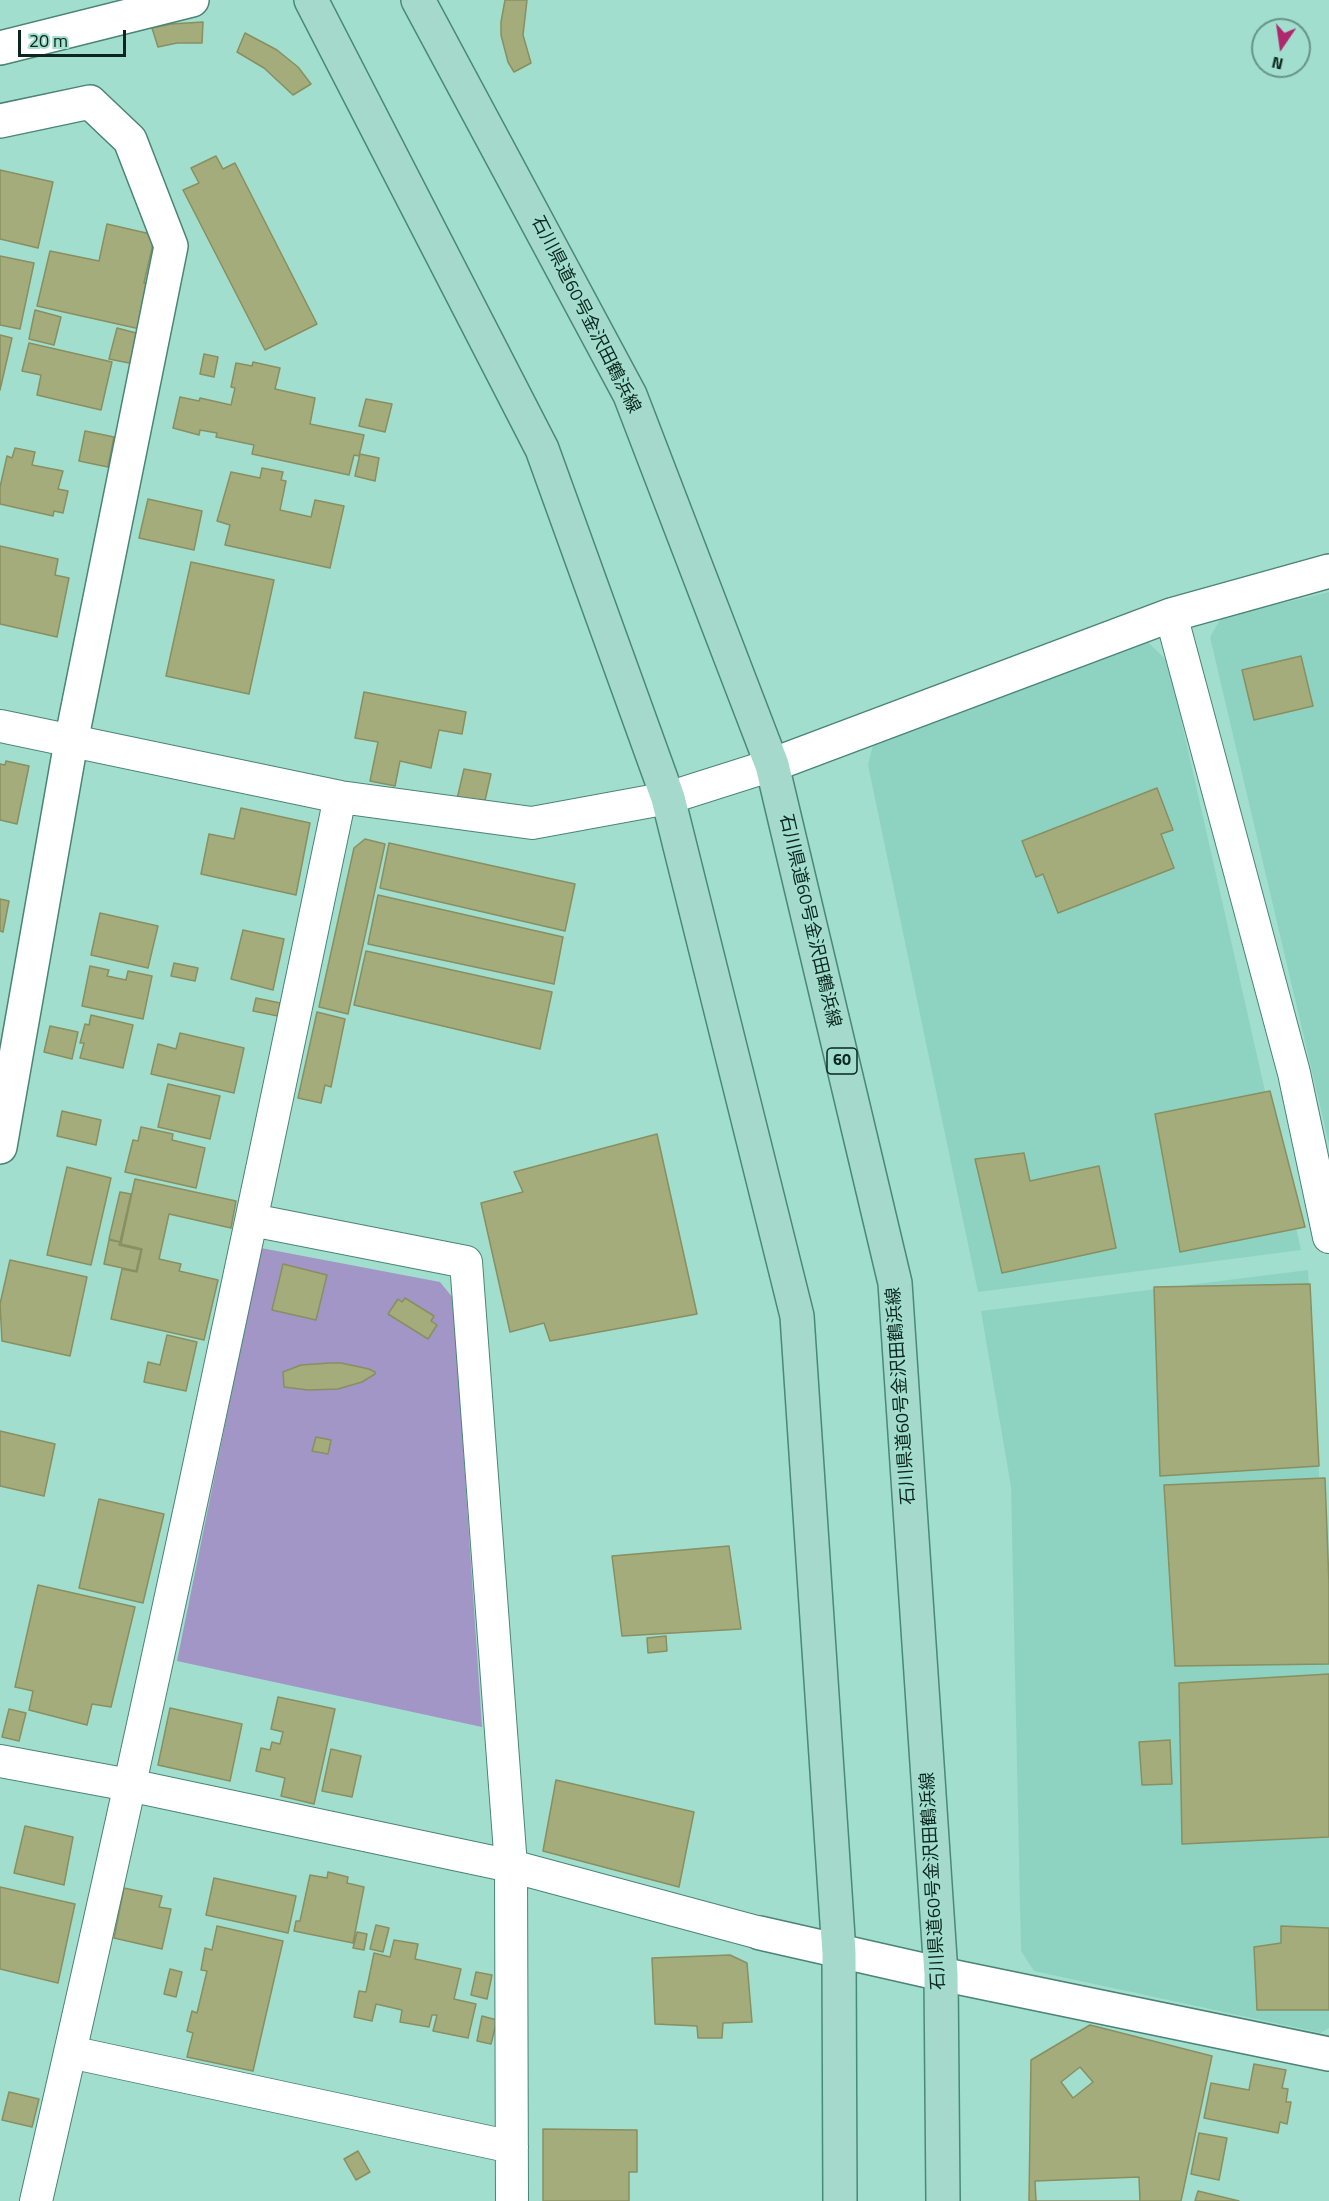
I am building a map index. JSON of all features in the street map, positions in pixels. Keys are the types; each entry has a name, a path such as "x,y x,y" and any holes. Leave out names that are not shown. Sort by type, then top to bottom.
{"main road":[{"path":"311,0 542,449 668,798 797,1316 839,1953 840,2201"},
{"name":"石川県道60号金沢田鶴浜線","path":"418,0 630,396 772,765 895,1283 941,1974 943,2201"}],"street":[{"path":"0,48 192,0"},
{"path":"0,121 90,102 130,140 171,246 71,742 0,1147"},
{"path":"0,726 340,797 532,823 668,798 772,765 1171,615 1329,571"},
{"path":"1171,615 1294,1073 1329,1237"},
{"path":"36,2201 252,1220 340,797"},
{"path":"252,1220 466,1262 511,1866 512,2201"},
{"path":"0,1761 129,1785 511,1866 839,1953 1329,2054"},
{"path":"70,2052 512,2147"}],"shaded area":[{"path":"1329,592 1329,1144 1210,637 1221,618"},
{"path":"1142,636 1168,662 1301,1250 978,1292 868,765 874,741"},
{"path":"261,1248 440,1282 453,1298 482,1727 177,1661"},
{"path":"1308,1270 1329,1662 1329,2028 1321,2033 1034,1971 1021,1951 1011,1487 981,1311"}],"building":[{"path":"505,0 527,0 523,35 531,63 514,72 508,62 501,35"},
{"path":"203,22 202,43 177,43 158,47 152,28"},
{"path":"245,33 277,50 298,67 311,84 293,95 264,68 237,52"},
{"path":"216,156 223,169 235,163 317,324 265,350 183,190 199,183 191,168"},
{"path":"0,170 53,182 38,248 0,239"},
{"path":"107,224 155,235 144,283 150,284 140,329 37,306 50,251 99,261"},
{"path":"0,256 34,263 20,329 0,325"},
{"path":"35,310 61,317 54,345 29,339"},
{"path":"117,328 140,334 134,364 109,359"},
{"path":"0,335 12,338 0,390"},
{"path":"29,343 112,362 101,410 37,395 41,375 22,371"},
{"path":"204,354 218,357 214,377 200,374"},
{"path":"253,362 280,368 275,389 315,398 310,424 364,435 359,456 354,455 349,475 252,454 254,445 216,437 217,433 200,430 199,435 173,428 180,397 199,401 200,398 231,405 235,388 231,387 236,363 252,366"},
{"path":"366,399 392,404 385,432 359,426"},
{"path":"85,431 114,437 108,467 79,461"},
{"path":"15,448 35,452 32,465 63,471 58,489 68,491 63,513 54,511 53,516 0,504 0,487 7,456 12,458"},
{"path":"360,454 379,458 375,481 355,476"},
{"path":"262,468 283,472 281,480 286,481 280,510 311,517 315,500 344,506 330,568 225,545 230,525 217,521 231,472 260,478"},
{"path":"148,499 202,511 194,550 139,538"},
{"path":"0,546 58,559 55,575 69,578 57,637 0,624"},
{"path":"191,562 274,580 249,694 166,676"},
{"path":"1301,656 1313,706 1254,720 1242,670"},
{"path":"364,692 466,712 462,734 439,730 431,768 400,761 395,786 370,781 378,742 355,738"},
{"path":"6,761 29,766 17,824 0,820 0,764 5,765"},
{"path":"464,769 491,774 484,805 457,799"},
{"path":"1157,788 1173,830 1161,834 1174,868 1058,913 1043,874 1036,877 1022,841"},
{"path":"241,808 310,823 296,895 201,874 209,834 234,839"},
{"path":"365,839 385,844 348,1014 319,1007 354,848"},
{"path":"389,843 575,884 565,931 380,888"},
{"path":"378,895 563,937 554,984 368,944"},
{"path":"0,899 9,901 3,932 0,931"},
{"path":"100,913 158,926 148,968 91,955"},
{"path":"243,930 284,939 273,990 231,979"},
{"path":"366,951 552,992 540,1049 354,1005"},
{"path":"174,963 198,968 195,981 171,976"},
{"path":"90,966 109,970 107,976 126,980 128,971 152,976 143,1019 82,1006"},
{"path":"256,998 280,1003 278,1016 253,1011"},
{"path":"317,1012 345,1019 331,1087 325,1085 321,1103 298,1098"},
{"path":"91,1015 133,1025 123,1068 80,1058 84,1043 80,1043 85,1024 89,1025"},
{"path":"50,1026 78,1032 72,1059 44,1052"},
{"path":"180,1033 244,1048 234,1093 151,1074 158,1044 176,1049"},
{"path":"168,1084 220,1096 210,1139 158,1127"},
{"path":"1270,1091 1305,1227 1180,1252 1155,1114"},
{"path":"62,1111 101,1120 96,1145 57,1136"},
{"path":"141,1127 173,1134 172,1140 205,1148 196,1188 125,1172 133,1140 138,1141"},
{"path":"657,1134 697,1314 550,1341 544,1323 510,1332 481,1203 523,1192 514,1172"},
{"path":"1024,1153 1030,1181 1099,1166 1116,1248 1002,1273 975,1159"},
{"path":"67,1167 111,1178 91,1265 47,1255"},
{"path":"135,1179 236,1201 231,1228 169,1214 159,1259 181,1264 179,1271 218,1280 204,1340 111,1319 122,1269 137,1272 142,1249 121,1244"},
{"path":"120,1192 131,1194 120,1242 109,1239"},
{"path":"109,1240 141,1250 136,1271 104,1264"},
{"path":"10,1260 87,1277 70,1356 2,1341 0,1304"},
{"path":"283,1264 327,1275 316,1320 272,1310"},
{"path":"1310,1284 1319,1466 1160,1476 1154,1287"},
{"path":"405,1298 434,1316 431,1321 437,1325 428,1339 388,1314 398,1299 402,1302"},
{"path":"167,1335 197,1342 186,1391 144,1382 148,1362 160,1365"},
{"path":"330,1363 369,1369 375,1374 362,1382 338,1389 308,1390 284,1387 283,1372 301,1365"},
{"path":"0,1431 55,1444 44,1496 0,1486"},
{"path":"316,1437 331,1440 328,1454 312,1451"},
{"path":"1325,1478 1329,1664 1175,1666 1164,1485"},
{"path":"99,1499 164,1514 143,1603 79,1588"},
{"path":"729,1546 741,1629 622,1636 612,1556"},
{"path":"38,1585 135,1607 111,1707 92,1704 87,1725 29,1710 33,1691 15,1687"},
{"path":"666,1636 667,1651 648,1653 647,1638"},
{"path":"1329,1674 1329,1837 1182,1844 1179,1683"},
{"path":"278,1697 335,1709 314,1804 281,1796 285,1778 256,1771 261,1748 270,1750 272,1742 280,1744 283,1732 271,1729"},
{"path":"170,1708 242,1724 230,1781 158,1765"},
{"path":"9,1709 26,1713 19,1741 2,1737"},
{"path":"1170,1740 1172,1784 1142,1785 1139,1742"},
{"path":"331,1749 361,1756 352,1797 322,1791"},
{"path":"556,1780 694,1812 679,1887 543,1851"},
{"path":"25,1826 73,1837 64,1885 14,1873"},
{"path":"328,1872 348,1877 347,1883 364,1887 353,1943 294,1931 296,1921 300,1921 310,1875 327,1878"},
{"path":"214,1878 296,1896 288,1933 206,1915"},
{"path":"0,1887 75,1904 58,1983 0,1969"},
{"path":"124,1888 162,1896 159,1907 171,1909 162,1949 114,1938"},
{"path":"376,1925 389,1928 383,1952 370,1949"},
{"path":"217,1926 283,1941 253,2071 187,2057 193,2033 187,2031 192,2011 197,2013 207,1971 201,1970 205,1948 212,1950"},
{"path":"1281,1926 1329,1928 1329,2010 1257,2010 1254,1947 1281,1943"},
{"path":"357,1932 367,1934 364,1950 353,1948"},
{"path":"394,1940 418,1944 415,1959 461,1969 454,1999 476,2004 468,2038 433,2031 437,2015 432,2015 429,2027 400,2022 402,2010 376,2004 372,2021 354,2017 359,1991 366,1992 374,1953 390,1957"},
{"path":"730,1955 747,1963 752,2022 723,2023 722,2038 698,2038 697,2026 655,2024 652,1958"},
{"path":"170,1969 182,1972 176,1997 164,1994"},
{"path":"476,1972 492,1975 487,1999 471,1995"},
{"path":"482,2016 497,2020 491,2044 477,2041"},
{"path":"1090,2025 1212,2056 1181,2201 1029,2201 1031,2060"},
{"path":"1254,2064 1286,2070 1282,2088 1288,2089 1286,2102 1291,2102 1287,2124 1280,2122 1278,2133 1204,2118 1211,2083 1249,2090"},
{"path":"1080,2067 1093,2082 1073,2098 1061,2082"},
{"path":"9,2092 39,2099 32,2127 2,2120"},
{"path":"543,2129 637,2130 637,2172 629,2172 629,2201 543,2201"},
{"path":"1199,2133 1227,2138 1219,2180 1191,2174"},
{"path":"358,2151 370,2172 356,2180 344,2159"},
{"path":"1139,2177 1140,2201 1036,2201 1035,2181"},
{"path":"1198,2191 1239,2201 1195,2201"}]}
